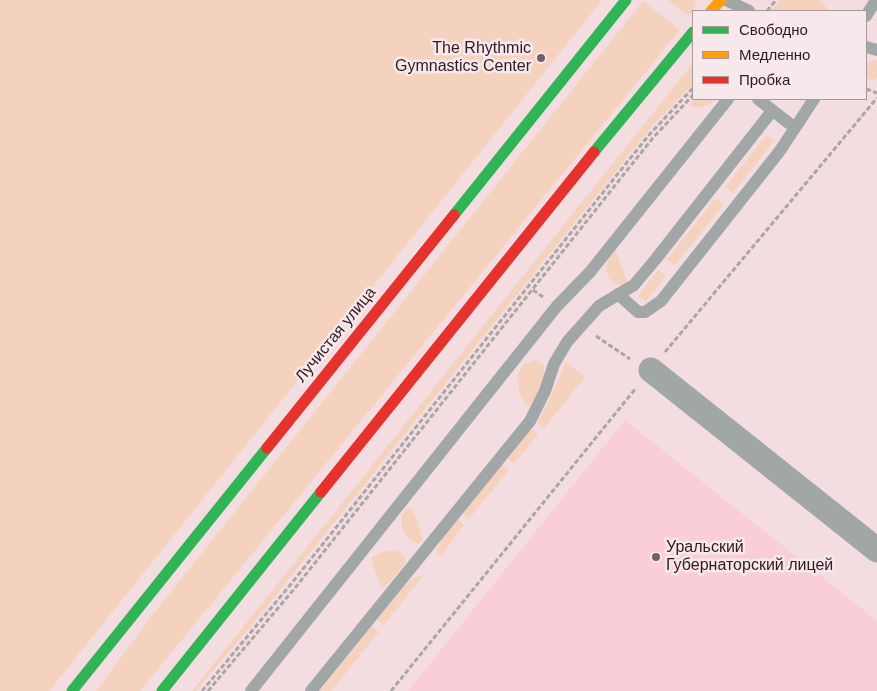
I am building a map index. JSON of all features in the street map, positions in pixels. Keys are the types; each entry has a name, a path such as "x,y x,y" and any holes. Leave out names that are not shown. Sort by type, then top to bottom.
{"main road":[{"name":"Лучистая улица","path":"72,691 626,0"},
{"path":"712,10 721,0"},
{"path":"162,691 581,167 692,33"}],"street":[{"path":"650,370 877,550"}],"lane":[{"path":"726,0 747,10"},
{"path":"867,14 876,0"},
{"path":"251,691 523,348 557,306 590,272 727,100"},
{"path":"759,100 795,128"},
{"path":"618,294 638,312 645,312 661,300 779,152 813,100"},
{"path":"311,691 530,421 545,390 554,364 567,342 599,306 634,285 656,260 772,111"}],"path":[{"path":"768,10 776,0"},
{"path":"202,691 291,584 648,136 692,89"},
{"path":"208,691 301,580 652,139 692,96"},
{"path":"391,691 650,370 877,98"}],"shaded area":[{"path":"0,0 602,0 49,691 0,691"},
{"path":"668,0 696,0 689,16"},
{"path":"780,0 819,0 828,10 772,10"},
{"path":"643,1 680,30 140,691 96,691 151,617"},
{"path":"877,60 877,78 874,80 867,78 867,63"},
{"path":"692,64 692,85 653,125 252,625 196,691 192,691"},
{"path":"694,100 714,100 703,107 689,106"},
{"path":"767,135 774,141 733,193 725,187"},
{"path":"716,198 724,204 675,265 667,259"},
{"path":"615,249 628,284 616,284 606,272 609,257"},
{"path":"658,270 666,276 646,301 638,296"},
{"path":"537,360 544,365 542,383 535,399 527,407 518,385 519,372 522,366 528,362"},
{"path":"566,362 585,377 544,428 537,422 546,407"},
{"name":"Уральский Губернаторский лицей","path":"625,420 877,621 877,691 408,691"},
{"path":"531,428 538,434 514,464 507,458"},
{"path":"502,464 509,470 469,519 462,513"},
{"path":"410,507 419,527 422,540 418,545 406,536 401,524 403,513"},
{"path":"457,519 464,525 441,556 437,552 442,538"},
{"path":"396,550 405,556 405,564 384,588 381,587 372,558 382,552"},
{"path":"419,576 422,577 384,625 377,620 409,580"},
{"path":"372,626 379,632 331,691 320,691"}],"traffic: fast":[{"path":"454,215 626,0"},
{"path":"594,152 692,33"},
{"path":"72,691 267,448"},
{"path":"162,691 321,492"}],"traffic: slow":[{"path":"712,10 721,0"}],"traffic: jam":[{"path":"321,492 594,152"},
{"path":"267,448 454,215"}],"place":[{"name":"The Rhythmic Gymnastics Center","path":"541,58"},
{"name":"Уральский Губернаторский лицей","path":"656,557"}]}
